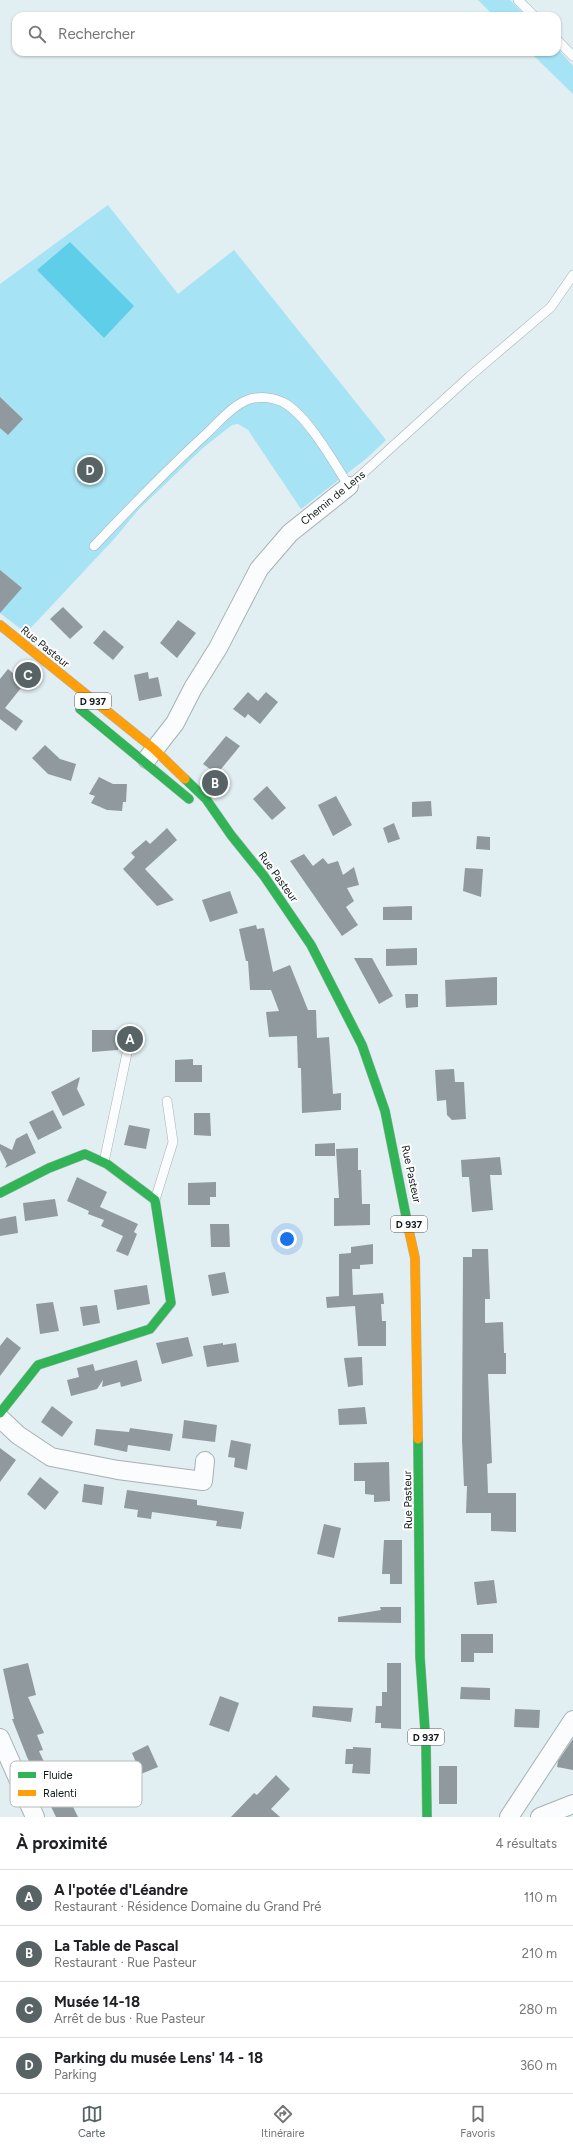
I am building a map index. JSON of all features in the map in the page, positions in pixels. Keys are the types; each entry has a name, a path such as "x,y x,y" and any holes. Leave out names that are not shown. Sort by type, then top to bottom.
{"main road":[{"name":"Rue Pasteur","path":"0,625 149,756 197,806 231,835"},
{"name":"Rue Pasteur","path":"70,701 149,756 206,799 231,835 264,876 311,945 362,1045 385,1111 415,1258 420,1527 420,1657 426,1745 427,1817"},
{"path":"0,1193 49,1168 85,1154 104,1162 155,1200 171,1303 150,1329 38,1365 0,1413"},
{"name":"Rue Pasteur","path":"414,1715 420,1657"}],"street":[{"name":"Chemin de Lens","path":"149,756 175,723 193,688 218,648 252,581 265,560 290,533 349,486"},
{"path":"0,1418 18,1435 51,1457 79,1464 203,1481 205,1461"},
{"path":"509,1817 573,1720"},
{"path":"0,1738 10,1761"},
{"path":"540,1817 573,1804"},
{"path":"31,1807 35,1817"}],"lane":[{"path":"518,0 530,12"},
{"path":"561,44 573,56"},
{"name":"Chemin de Lens","path":"349,486 470,376 551,307 573,274"},
{"path":"94,546 178,460 236,406 252,399 272,398 292,408 310,429 349,486"},
{"path":"104,1162 130,1039"},
{"path":"155,1200 173,1142 168,1102"}],"shaded area":[{"path":"478,0 510,0 522,12 490,12"},
{"path":"561,52 573,66 573,94 534,56 561,56"},
{"path":"108,205 178,294 234,250 386,440 367,458 301,509 248,430 238,424 232,425 204,447 139,509 115,538 26,633 0,613 0,284"},
{"path":"70,242 134,306 104,338 37,270"}],"building":[{"path":"0,397 23,419 8,435 0,428"},
{"path":"0,570 22,588 0,613"},
{"path":"63,607 83,627 70,639 50,619"},
{"path":"178,620 196,633 177,658 160,643"},
{"path":"104,630 124,647 113,660 93,643"},
{"path":"8,669 25,683 5,708 23,721 16,731 0,719 0,679"},
{"path":"148,672 149,679 158,677 162,696 139,701 134,675"},
{"path":"248,692 258,701 266,692 278,702 260,724 248,714 245,718 233,709"},
{"path":"226,736 240,746 217,774 203,764"},
{"path":"45,745 60,759 76,764 71,781 48,774 32,758"},
{"path":"99,777 113,784 127,784 126,802 123,802 122,811 107,810 91,803 95,796 89,794"},
{"path":"267,786 286,808 272,820 253,799"},
{"path":"336,796 352,825 333,836 318,805"},
{"path":"431,801 432,816 412,817 412,802"},
{"path":"394,823 400,839 388,843 383,828"},
{"path":"167,828 177,840 145,869 174,900 157,906 123,869 135,857 131,853 146,840 150,844"},
{"path":"477,836 490,837 490,850 476,849"},
{"path":"304,854 313,866 323,858 328,864 338,861 343,875 354,867 359,885 347,888 354,901 346,907 358,925 342,936 290,861"},
{"path":"465,868 483,869 481,897 463,891"},
{"path":"230,891 238,913 210,922 202,900"},
{"path":"412,906 412,920 383,920 383,907"},
{"path":"256,925 257,929 264,928 273,972 290,965 308,1010 316,1010 317,1038 329,1037 333,1094 341,1093 341,1110 302,1113 301,1068 298,1068 297,1036 269,1037 266,1012 279,1011 271,990 250,990 248,961 246,961 239,929"},
{"path":"417,948 417,965 386,966 386,949"},
{"path":"354,958 372,958 393,996 379,1004"},
{"path":"497,977 497,1005 446,1007 445,980"},
{"path":"405,994 418,994 418,1007 406,1008"},
{"path":"92,1030 118,1030 118,1050 92,1052"},
{"path":"193,1059 193,1065 202,1065 202,1082 175,1082 175,1060"},
{"path":"454,1069 455,1082 464,1082 466,1119 452,1120 447,1115 446,1100 437,1101 435,1070"},
{"path":"80,1077 77,1089 85,1105 63,1116 51,1092"},
{"path":"53,1110 62,1128 38,1140 29,1122"},
{"path":"194,1113 210,1113 211,1136 194,1135"},
{"path":"129,1125 150,1129 146,1149 124,1145"},
{"path":"27,1133 36,1153 5,1168 7,1164 0,1150 0,1144 12,1150 16,1139"},
{"path":"335,1143 335,1156 315,1156 315,1144"},
{"path":"358,1148 358,1170 361,1170 362,1204 370,1204 370,1225 334,1226 334,1198 339,1198 336,1149"},
{"path":"500,1157 502,1175 490,1175 493,1210 472,1212 469,1177 462,1177 461,1160"},
{"path":"77,1177 107,1192 100,1207 138,1224 134,1232 137,1234 128,1256 116,1251 123,1236 101,1226 104,1220 88,1214 89,1211 67,1201"},
{"path":"216,1182 216,1197 210,1197 210,1205 188,1205 188,1183"},
{"path":"55,1199 58,1216 25,1221 23,1203"},
{"path":"16,1216 18,1233 0,1236 0,1219"},
{"path":"210,1224 229,1224 230,1247 211,1247"},
{"path":"373,1244 373,1264 360,1265 360,1269 352,1269 353,1295 383,1293 384,1304 381,1304 382,1321 386,1321 386,1346 358,1346 355,1306 327,1308 326,1297 339,1296 339,1254 351,1253 351,1247"},
{"path":"472,1249 488,1249 490,1299 485,1299 485,1323 503,1322 504,1353 506,1353 506,1374 488,1374 492,1463 487,1464 488,1493 516,1493 516,1532 491,1531 491,1513 466,1513 467,1486 464,1486 462,1440 463,1257 472,1257"},
{"path":"225,1272 229,1293 212,1296 208,1275"},
{"path":"147,1285 150,1304 117,1310 114,1290"},
{"path":"53,1302 59,1331 40,1334 36,1304"},
{"path":"97,1305 100,1323 83,1326 80,1307"},
{"path":"7,1337 21,1348 0,1376 0,1346"},
{"path":"188,1337 193,1356 162,1364 156,1343"},
{"path":"223,1343 223,1345 236,1343 239,1362 207,1367 203,1346"},
{"path":"362,1357 363,1385 348,1387 344,1358"},
{"path":"137,1360 142,1381 121,1387 120,1382 102,1387 103,1380 97,1389 71,1396 67,1380 79,1377 77,1368 93,1364 95,1371"},
{"path":"52,1406 73,1422 62,1437 41,1422"},
{"path":"365,1407 367,1424 339,1425 338,1409"},
{"path":"184,1420 217,1425 215,1442 182,1438"},
{"path":"130,1428 173,1434 170,1451 128,1445 127,1452 94,1445 96,1429 129,1432"},
{"path":"231,1440 251,1444 247,1470 234,1467 235,1458 228,1457"},
{"path":"0,1448 16,1460 0,1482"},
{"path":"389,1462 390,1501 374,1502 374,1495 365,1494 365,1481 354,1481 354,1463"},
{"path":"40,1477 59,1492 45,1510 27,1494"},
{"path":"84,1484 104,1487 102,1505 82,1502"},
{"path":"127,1490 197,1500 197,1505 244,1512 241,1529 216,1526 217,1521 152,1512 151,1519 137,1517 138,1510 124,1508"},
{"path":"324,1524 341,1528 334,1558 317,1554"},
{"path":"384,1540 402,1540 402,1584 390,1584 390,1574 382,1574"},
{"path":"494,1580 497,1603 477,1605 474,1582"},
{"path":"380,1607 401,1607 401,1623 338,1622 338,1617 381,1610"},
{"path":"461,1634 493,1634 493,1653 474,1653 474,1662 461,1662"},
{"path":"28,1663 36,1695 28,1697 44,1733 37,1735 43,1750 39,1751 44,1761 29,1761 27,1757 12,1719 14,1719 3,1669"},
{"path":"387,1663 401,1663 401,1729 381,1728 381,1723 375,1723 376,1706 382,1706 382,1692 387,1692"},
{"path":"461,1687 490,1688 490,1700 460,1699"},
{"path":"220,1696 239,1703 229,1732 209,1725"},
{"path":"313,1706 353,1708 351,1722 312,1717"},
{"path":"515,1709 540,1710 539,1728 514,1727"},
{"path":"573,1739 573,1770 557,1767 558,1761"},
{"path":"148,1745 158,1767 142,1774 142,1761 135,1761 132,1753"},
{"path":"353,1747 371,1748 370,1774 352,1773 353,1764 345,1764 346,1749 353,1749"},
{"path":"439,1766 457,1766 457,1804 439,1804"},
{"path":"276,1775 290,1789 271,1809 280,1817 231,1817 254,1793 257,1795"},
{"path":"51,1807 73,1807 78,1817 56,1817"}],"traffic: fast":[{"path":"80,709 189,799"},
{"path":"185,779 206,799 231,835 264,876 311,945 362,1045 385,1111 409,1231"},
{"path":"0,1193 49,1168 85,1154 107,1164 155,1200 171,1303 150,1329 38,1365 0,1413"},
{"path":"418,1439 420,1657 426,1745 427,1817"}],"traffic: slow":[{"path":"0,625 154,749 185,779"},
{"path":"409,1231 415,1258 418,1439"}],"place":[{"name":"Parking du musée Lens' 14 - 18","path":"90,470"},
{"name":"Musée 14-18","path":"28,675"},
{"name":"La Table de Pascal","path":"215,783"},
{"name":"A l'potée d'Léandre","path":"130,1039"}]}
